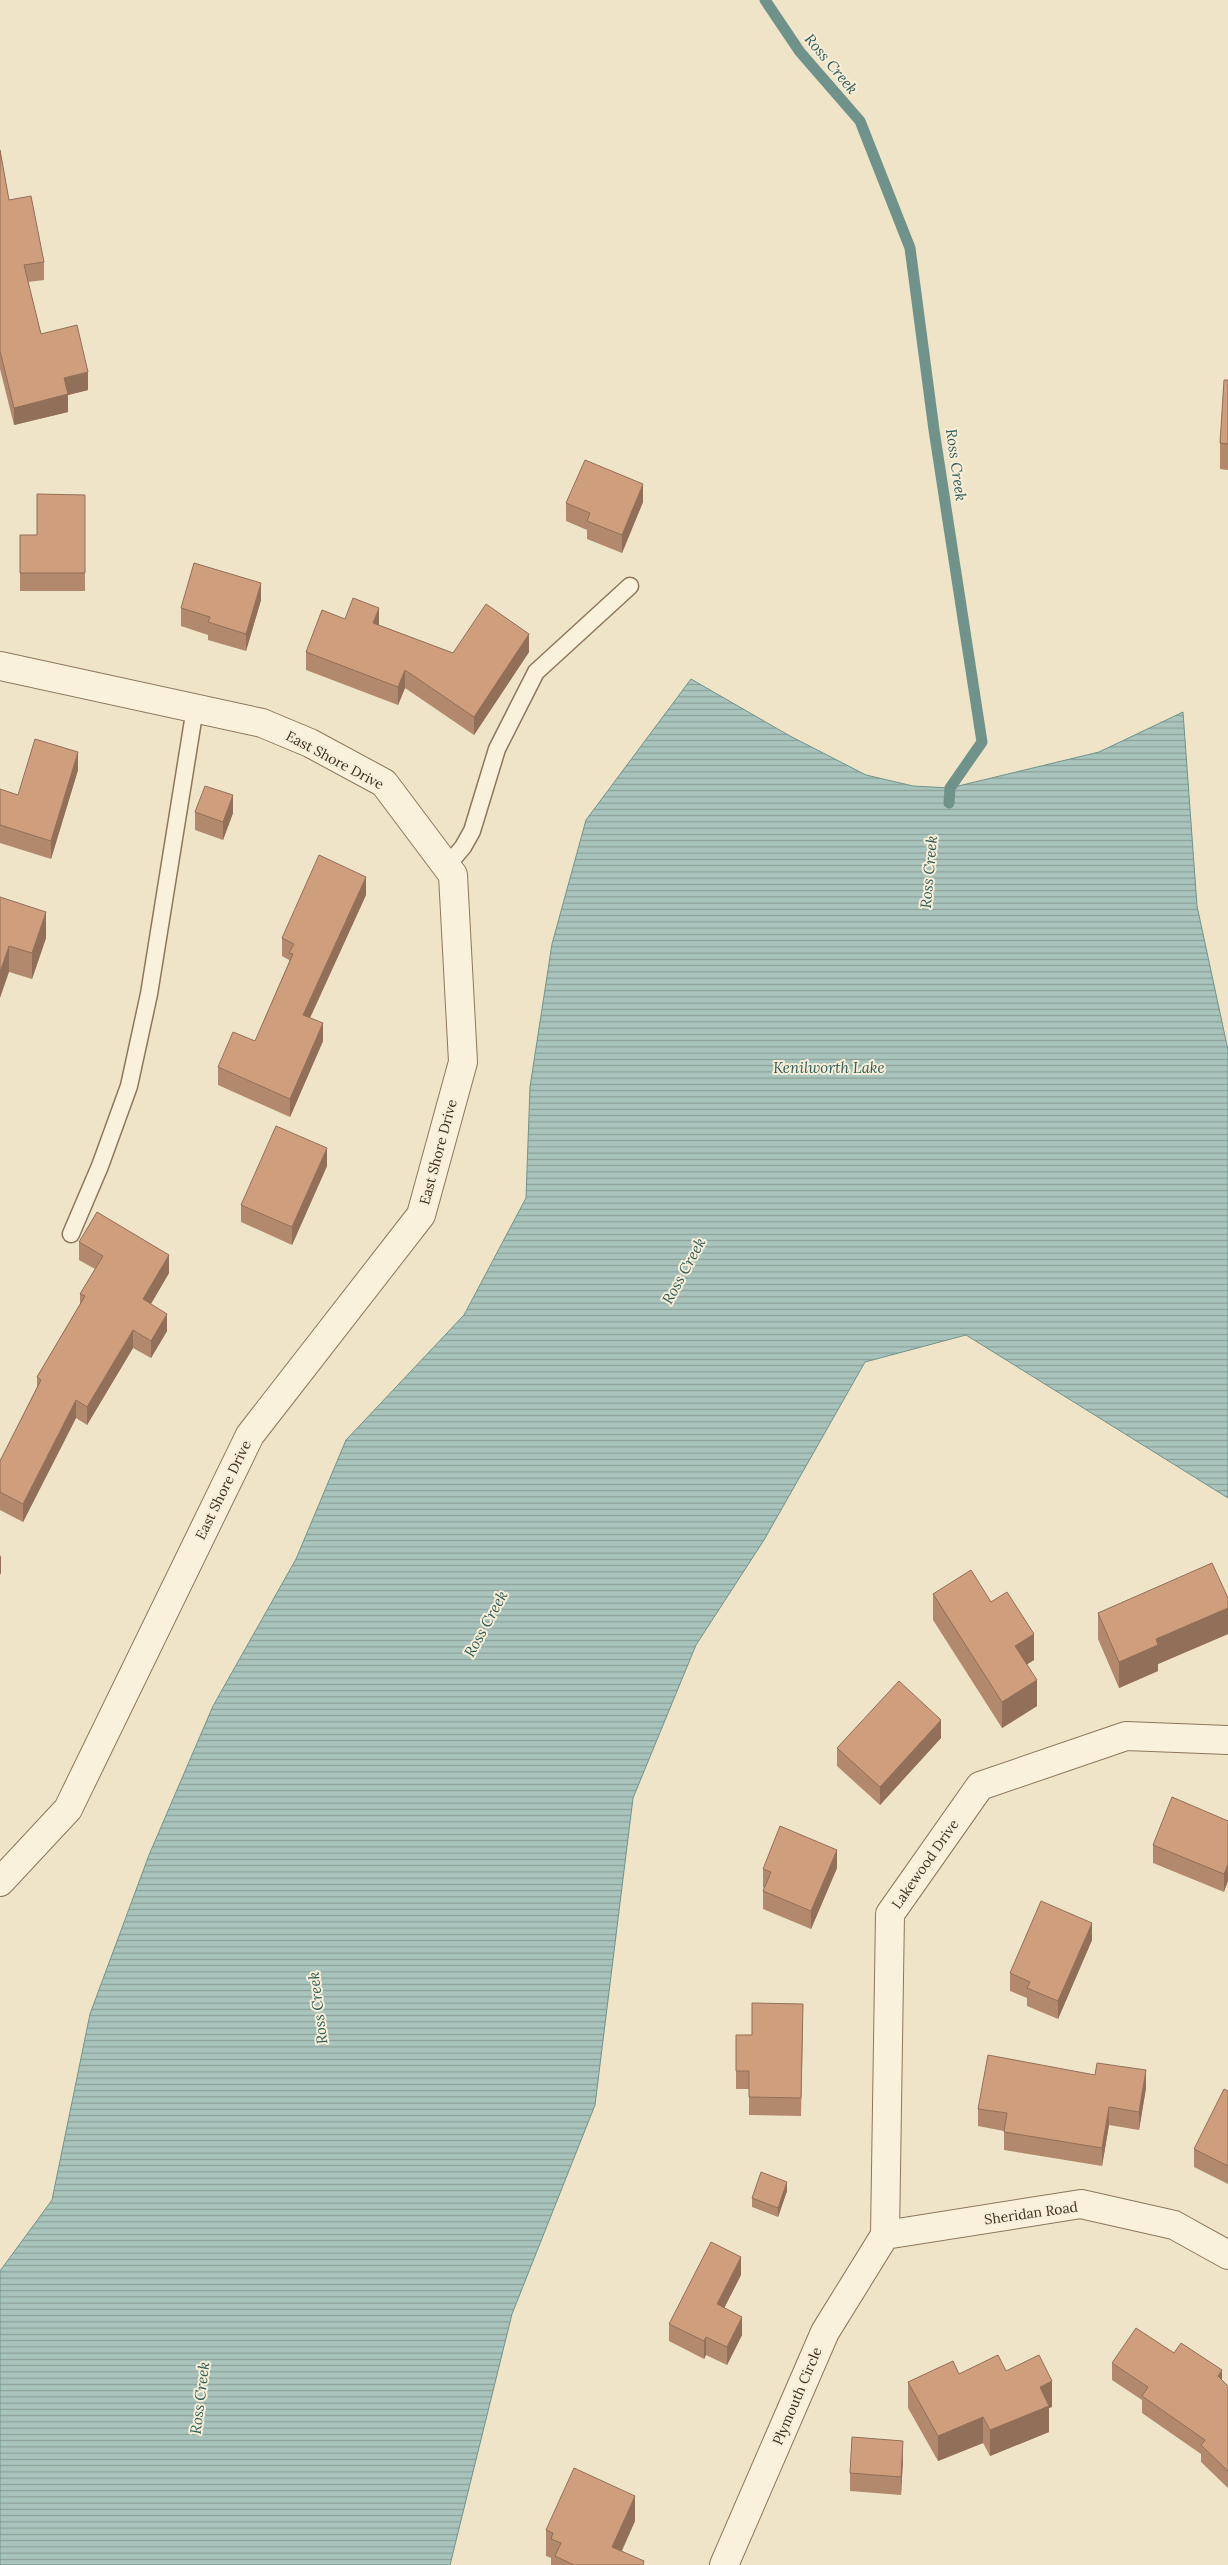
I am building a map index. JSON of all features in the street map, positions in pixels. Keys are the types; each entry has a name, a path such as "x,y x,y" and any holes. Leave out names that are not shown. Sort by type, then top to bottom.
{"street":[{"name":"East Shore Drive","path":"0,666 262,723 310,743 384,783 453,875 463,1062 421,1214 250,1435 68,1809 0,1882"},
{"name":"Lakewood Drive","path":"885,2235 890,1914 980,1786 1126,1736 1228,1740"},
{"name":"Sheridan Road","path":"885,2235 1082,2204 1174,2225 1228,2255"},
{"name":"Plymouth Circle","path":"724,2565 825,2332 885,2235"}],"lane":[{"path":"447,866 463,847 472,831 497,749 536,672 630,586"},
{"path":"71,1234 100,1166 129,1086 149,994 195,708"}],"water":[{"name":"Kenilworth Lake","path":"691,679 790,736 866,775 913,786 950,788 1099,752 1183,712 1197,906 1228,1050 1228,1498 966,1335 865,1362 764,1540 696,1645 633,1798 595,2105 512,2314 450,2565 0,2565 0,2271 52,2200 90,2014 149,1855 213,1706 296,1559 346,1440 464,1315 526,1198 530,1087 552,944 586,820"}],"building":[{"path":"0,150 9,200 31,196 44,262 24,265 41,334 77,325 88,372 64,378 68,394 14,408 0,351"},
{"path":"1224,380 1228,380 1228,444 1220,443"},
{"path":"585,460 643,484 622,535 587,521 590,513 566,503"},
{"path":"37,494 85,495 85,573 20,573 20,535 37,535"},
{"path":"194,563 261,583 246,634 208,622 210,617 181,608"},
{"path":"353,598 379,608 373,623 453,653 486,604 529,634 474,717 405,670 398,687 306,652 322,610 345,619"},
{"path":"35,739 78,752 51,841 0,825 0,789 18,795"},
{"path":"205,786 233,795 223,822 195,812"},
{"path":"319,855 366,877 303,1015 323,1023 290,1099 218,1067 233,1032 255,1041 293,954 289,953 294,944 282,938"},
{"path":"0,897 46,912 32,953 9,946 0,972"},
{"path":"276,1126 327,1148 292,1227 241,1205"},
{"path":"97,1212 169,1255 143,1299 167,1314 151,1341 133,1330 87,1407 76,1400 23,1504 0,1492 0,1461 41,1380 37,1377 85,1296 80,1294 103,1256 79,1242"},
{"path":"1212,1563 1228,1598 1228,1608 1156,1639 1158,1645 1119,1662 1098,1613"},
{"path":"971,1570 991,1602 1007,1592 1034,1634 1015,1646 1037,1680 1002,1702 933,1594"},
{"path":"899,1681 941,1720 880,1787 837,1748"},
{"path":"1172,1797 1228,1821 1228,1864 1224,1874 1153,1845"},
{"path":"780,1826 837,1850 811,1911 763,1891 771,1872 763,1869"},
{"path":"1041,1901 1092,1923 1058,2001 1027,1988 1030,1982 1010,1973"},
{"path":"752,2003 803,2004 801,2098 749,2097 749,2071 736,2071 736,2035 752,2035"},
{"path":"988,2055 1095,2075 1097,2063 1146,2070 1139,2112 1109,2107 1102,2148 1004,2132 1007,2113 978,2109"},
{"path":"1224,2089 1228,2091 1228,2166 1194,2149"},
{"path":"761,2172 787,2182 778,2208 752,2198"},
{"path":"711,2242 741,2257 717,2304 742,2317 727,2347 706,2337 704,2341 669,2324"},
{"path":"1136,2328 1174,2353 1181,2343 1222,2370 1218,2376 1228,2386 1228,2471 1201,2445 1205,2440 1142,2396 1148,2387 1112,2363"},
{"path":"998,2355 1006,2371 1039,2355 1052,2381 1040,2387 1049,2406 990,2430 983,2417 938,2436 908,2382 953,2361 959,2374"},
{"path":"852,2437 903,2441 901,2477 850,2473"},
{"path":"574,2468 635,2496 612,2547 644,2561 643,2565 574,2565 555,2556 561,2543 551,2539 553,2533 546,2530"}],"waterway":[{"name":"Ross Creek","path":"765,0 800,52 860,121 910,248 934,430 982,742 950,788 949,803"}]}
